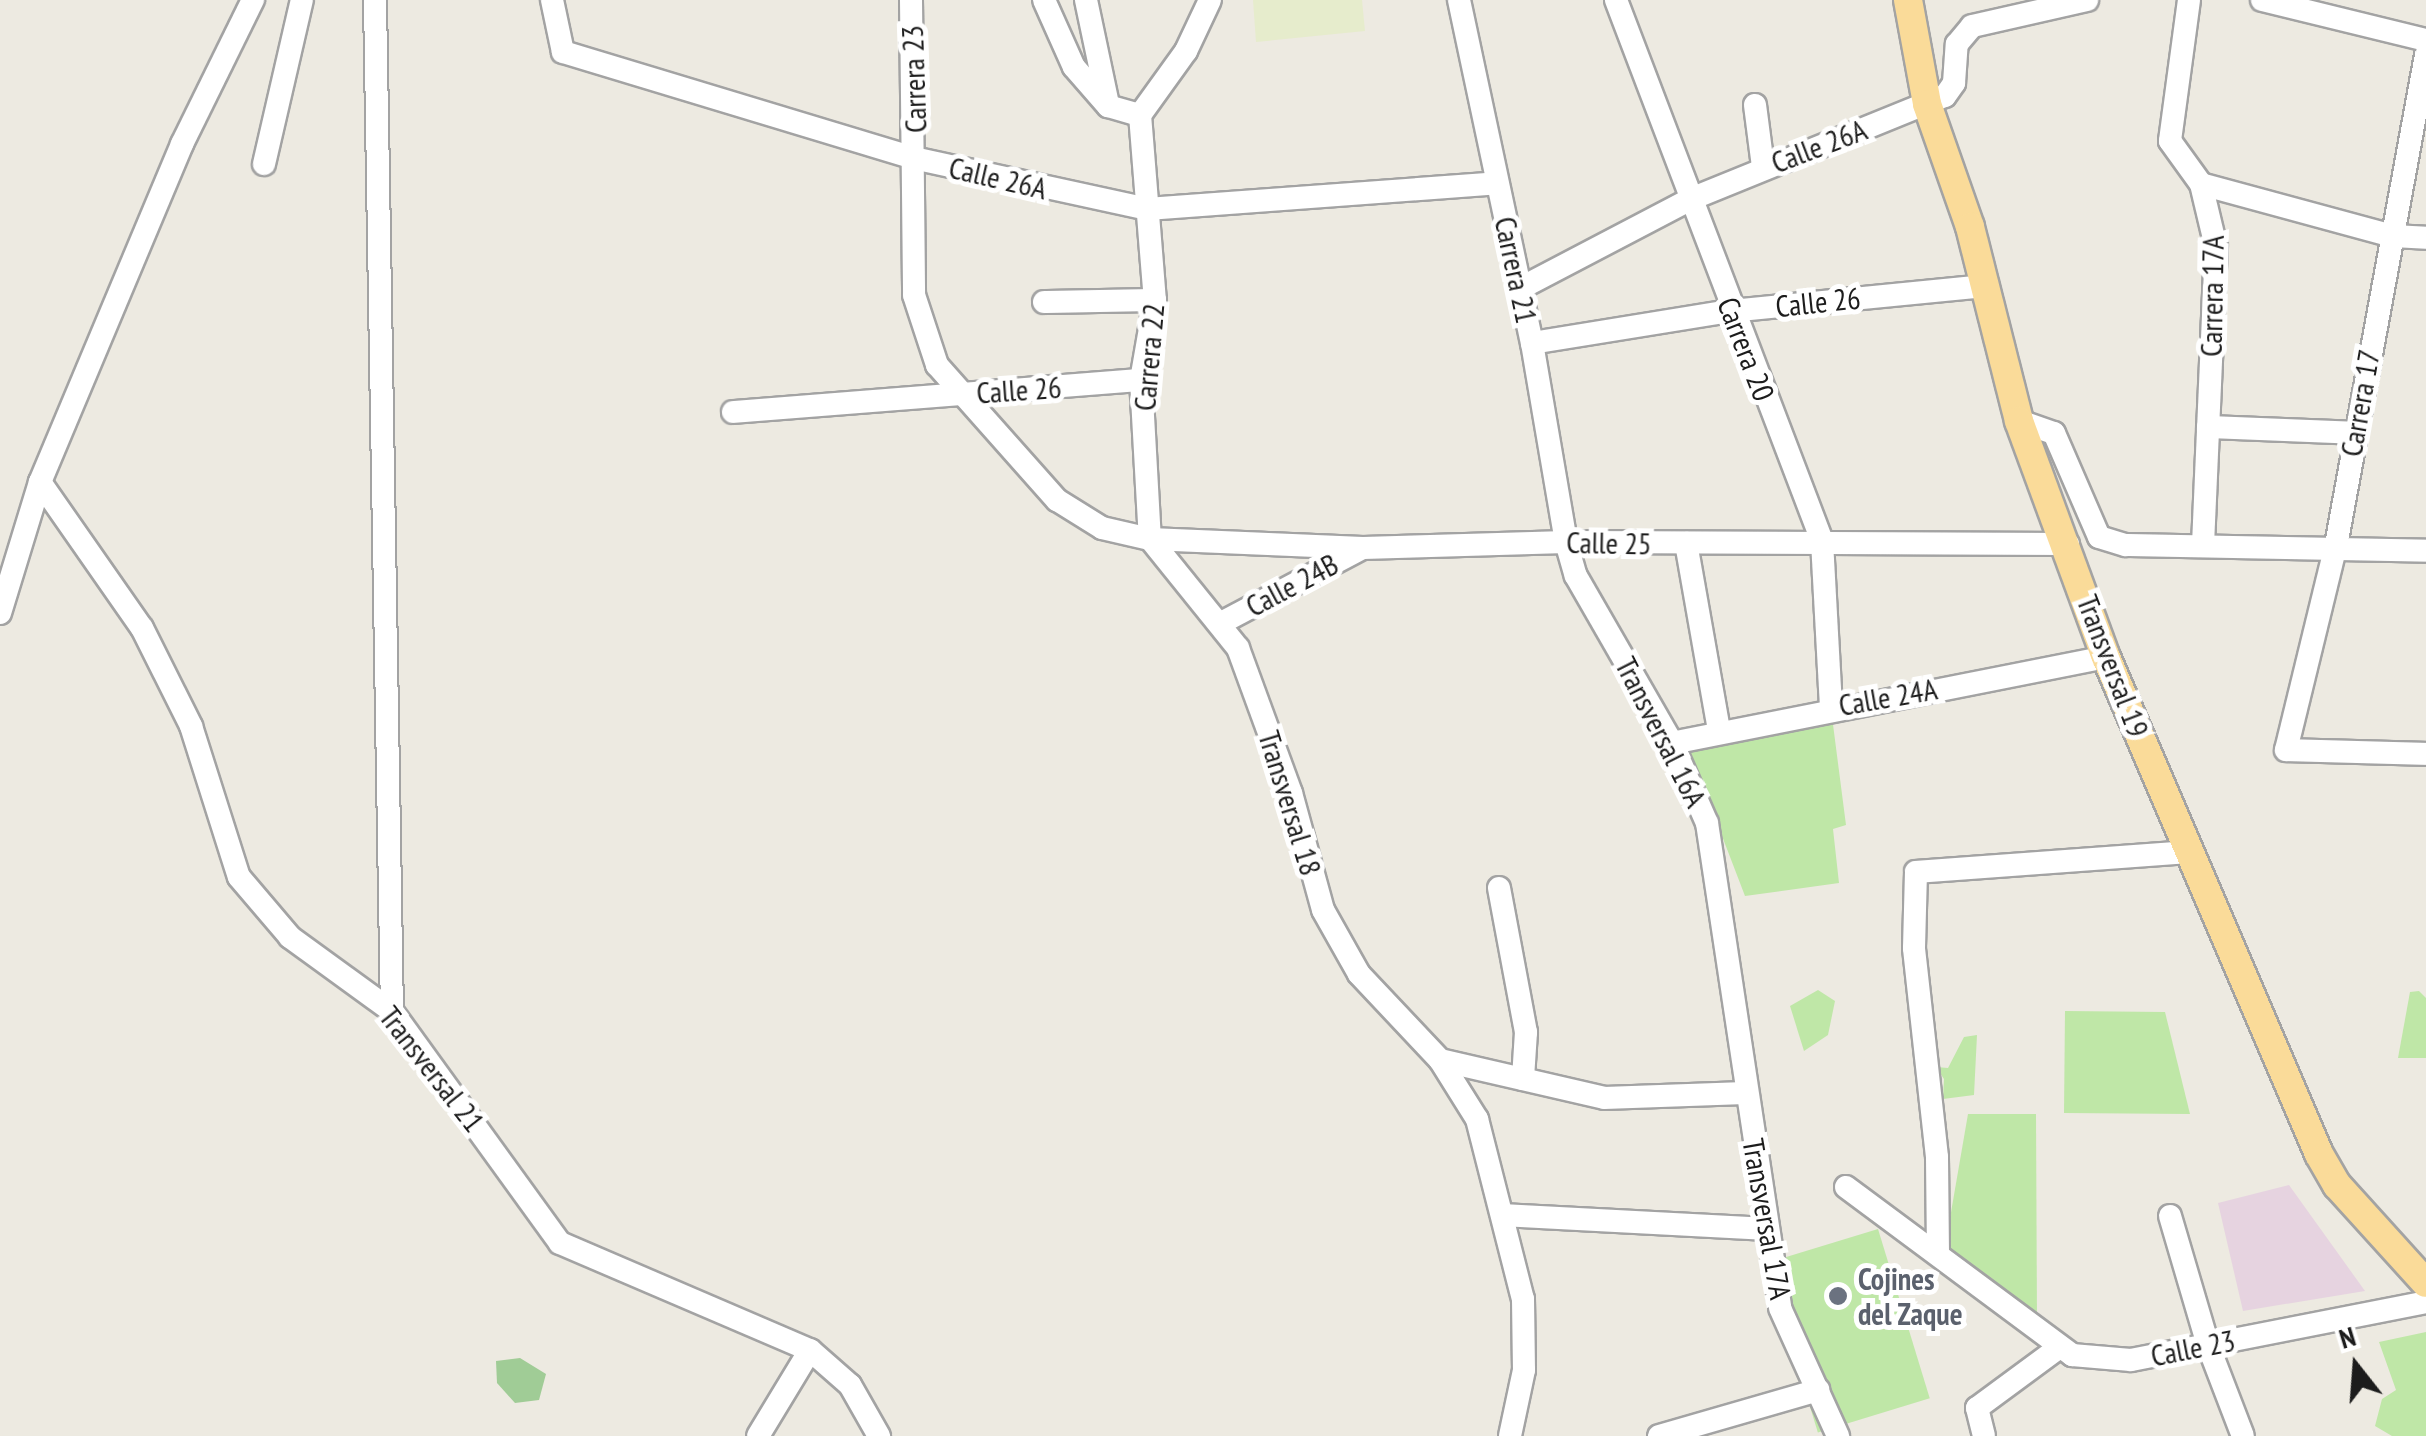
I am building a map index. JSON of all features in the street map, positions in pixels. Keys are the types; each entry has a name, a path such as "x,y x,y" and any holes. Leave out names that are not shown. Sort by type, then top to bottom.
{"main road":[{"name":"Transversal 19","path":"1908,0 1927,104 1987,286 2019,421 2068,544 2106,658 2319,1154 2337,1185 2426,1283"}],"street":[{"path":"0,612 40,482 182,144 253,0"},
{"path":"264,164 302,0"},
{"path":"375,0 392,1011"},
{"name":"Calle 26A","path":"552,0 563,52 918,159 1147,209 1497,183"},
{"name":"Carrera 23","path":"911,0 918,159 914,295 937,365 958,394"},
{"path":"1044,0 1074,67 1108,106 1140,116 1186,51 1210,0"},
{"path":"1086,0 1108,106"},
{"name":"Carrera 21","path":"1460,0 1532,344 1566,542"},
{"name":"Carrera 20","path":"1616,0 1730,311 1822,541 1831,707"},
{"name":"Calle 26A","path":"1519,288 1691,199 1762,167 1927,104 1954,83 1964,32 2083,0"},
{"name":"Carrera 17A","path":"2189,0 2170,141 2201,184 2216,247 2204,546"},
{"path":"2262,0 2426,40"},
{"name":"Carrera 17","path":"2426,54 2336,545 2286,750 2426,754"},
{"path":"1755,105 1762,167"},
{"name":"Carrera 22","path":"1140,116 1155,300 1141,380 1150,539"},
{"path":"2201,184 2393,236 2426,238"},
{"name":"Calle 26","path":"1532,344 1730,311 1987,286"},
{"path":"1044,302 1155,300"},
{"name":"Calle 26","path":"733,412 1141,380"},
{"name":"Calle 25","path":"958,394 1058,500 1102,528 1150,539 1362,548 1566,542 2068,544"},
{"path":"2019,421 2054,433 2099,537 2126,546 2336,545 2426,551"},
{"path":"2208,427 2355,433"},
{"name":"Transversal 21","path":"40,482 142,628 191,726 238,877 290,937 392,1011 560,1243 810,1350 850,1386 880,1436"},
{"name":"Transversal 18","path":"1150,539 1238,648 1291,793 1323,910 1359,974 1440,1060 1477,1119 1522,1299 1524,1370 1510,1436"},
{"name":"Transversal 16A","path":"1566,542 1576,576 1672,744 1707,823 1733,992"},
{"path":"1686,544 1719,732"},
{"name":"Calle 24B","path":"1221,623 1362,548"},
{"name":"Calle 24A","path":"1672,744 1831,707 2106,658"},
{"path":"1938,1254 1938,1157 1914,948 1916,872 2188,852"},
{"path":"1499,888 1526,1032 1523,1079"},
{"name":"Transversal 17A","path":"1733,992 1745,1094 1780,1308 1838,1436"},
{"path":"1440,1060 1604,1098 1745,1094"},
{"path":"1846,1188 1938,1254 2057,1349 1977,1408 1984,1436"},
{"path":"1503,1215 1767,1228"},
{"path":"2170,1216 2208,1345 2243,1436"},
{"name":"Calle 23","path":"2057,1349 2131,1360 2426,1302"},
{"path":"758,1436 810,1350"},
{"path":"1659,1436 1818,1390"}],"shaded area":[{"path":"2289,1185 2365,1291 2243,1311 2218,1203"}],"green space":[{"path":"1253,0 1362,0 1365,31 1256,42"},
{"path":"1831,709 1846,825 1833,829 1839,883 1745,896 1686,742"},
{"path":"1818,990 1835,1001 1828,1035 1804,1051 1790,1006"},
{"path":"2419,991 2426,998 2426,1058 2398,1058 2410,992"},
{"path":"2065,1011 2165,1012 2190,1114 2064,1113"},
{"path":"1977,1035 1974,1095 1943,1099 1944,1079 1936,1067 1948,1068 1964,1037"},
{"path":"1968,1114 2036,1114 2037,1323 1945,1247"},
{"path":"1878,1229 1930,1398 1818,1432 1766,1263"},
{"path":"2426,1332 2426,1436 2392,1436 2375,1426 2382,1399 2396,1390 2379,1342"},
{"path":"520,1358 546,1374 539,1400 515,1403 497,1383 496,1361"}],"place":[{"name":"Cojines del Zaque","path":"1838,1296"}]}
